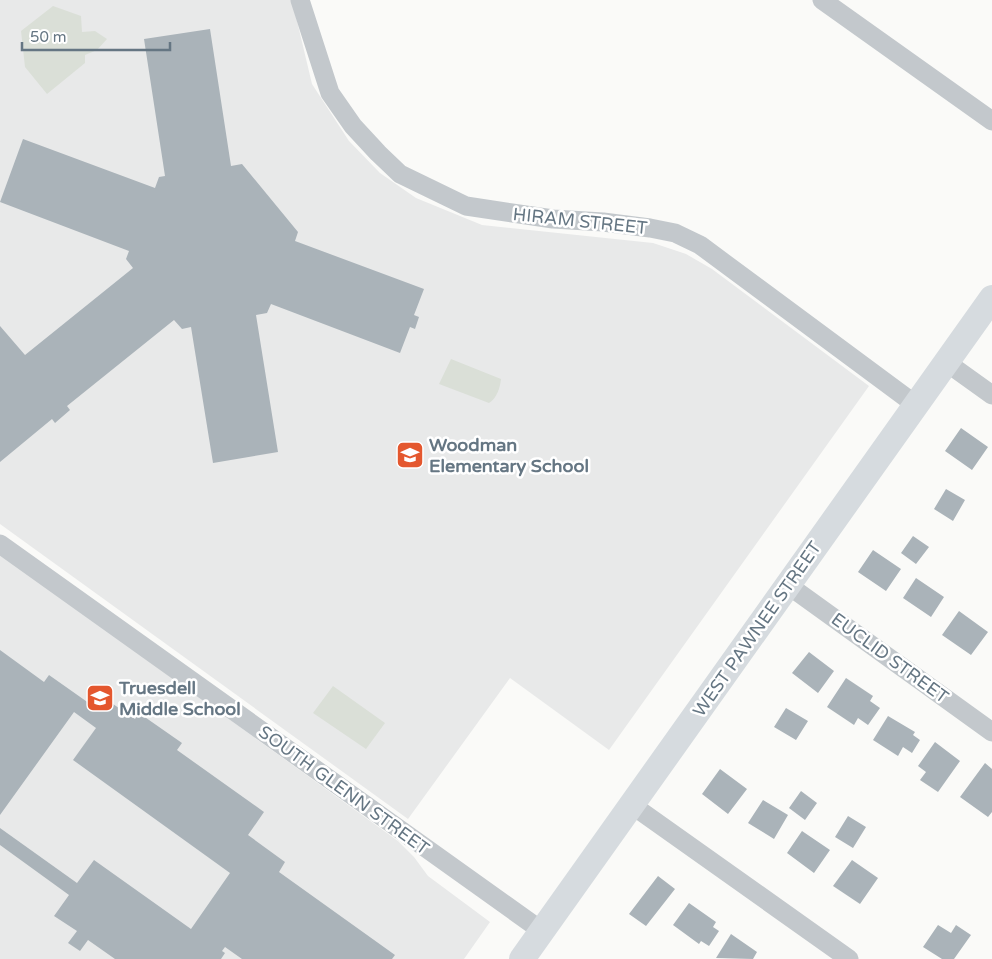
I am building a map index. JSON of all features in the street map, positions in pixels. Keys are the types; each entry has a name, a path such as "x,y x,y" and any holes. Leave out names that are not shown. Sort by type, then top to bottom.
{"main road":[{"name":"WEST PAWNEE STREET","path":"522,959 992,298"}],"street":[{"name":"HIRAM STREET","path":"300,0 330,93 353,126 400,174 466,206 553,219 602,222 675,233 700,245 916,405"},
{"path":"822,0 992,121"},
{"path":"946,362 992,395"},
{"name":"SOUTH GLENN STREET","path":"0,544 542,931"},
{"name":"EUCLID STREET","path":"788,585 992,732"},
{"path":"632,804 849,959"}],"shaded area":[{"name":"Woodman Elementary School","path":"0,0 292,0 312,84 349,141 380,173 416,198 482,225 653,243 686,254 712,269 869,386 609,750 510,678 408,819 0,524"},
{"path":"53,6 81,16 82,32 95,31 107,39 97,50 85,55 85,63 47,94 25,67 21,31"},
{"path":"451,359 501,379 498,392 492,401 489,403 439,384"},
{"name":"Truesdell Middle School","path":"0,554 398,841 414,857 428,876 490,922 464,959 0,959"},
{"path":"333,686 385,723 366,749 313,713"}],"building":[{"path":"210,29 231,166 242,164 298,232 295,241 424,289 414,315 419,317 415,329 410,327 400,353 271,304 267,313 256,315 278,452 213,463 191,327 182,329 174,320 67,406 70,410 55,423 52,419 0,462 0,326 25,355 133,268 126,259 129,251 0,202 23,139 155,188 159,177 165,176 144,39"},
{"path":"961,428 988,447 972,470 945,451"},
{"path":"946,489 965,500 953,521 934,509"},
{"path":"913,536 929,547 916,564 901,553"},
{"path":"873,550 901,569 886,591 858,572"},
{"path":"916,578 944,597 931,617 903,598"},
{"path":"959,611 988,632 971,655 942,635"},
{"path":"0,650 44,682 49,675 93,706 98,699 110,708 113,704 135,719 139,713 182,743 177,750 264,812 248,835 285,862 279,872 395,955 392,959 242,959 225,947 222,951 225,953 221,959 115,959 88,940 80,951 68,943 77,931 54,916 69,895 0,845 0,828 77,883 94,860 191,929 230,873 73,760 96,728 74,712 0,815"},
{"path":"809,652 834,671 818,693 792,673"},
{"path":"846,678 873,696 870,701 880,708 868,725 858,718 854,725 827,707"},
{"path":"786,708 808,721 796,740 774,727"},
{"path":"888,716 915,732 913,735 920,740 912,753 903,747 898,756 873,740"},
{"path":"935,742 960,761 938,792 920,780 926,772 918,766"},
{"path":"985,763 992,769 992,812 988,817 960,797"},
{"path":"720,769 747,789 728,814 702,794"},
{"path":"801,791 817,803 805,820 789,808"},
{"path":"763,800 788,815 774,839 748,823"},
{"path":"848,816 866,827 853,848 835,837"},
{"path":"802,831 830,850 814,873 787,853"},
{"path":"852,860 878,878 860,904 833,886"},
{"path":"658,876 675,889 646,926 629,914"},
{"path":"689,903 716,922 713,927 719,931 709,946 701,941 699,944 673,925"},
{"path":"938,925 951,933 956,925 971,935 954,959 942,959 923,947"},
{"path":"731,934 757,952 753,959 716,958"}],"place":[{"name":"Woodman Elementary School","path":"410,455"},
{"name":"Truesdell Middle School","path":"100,698"}]}
